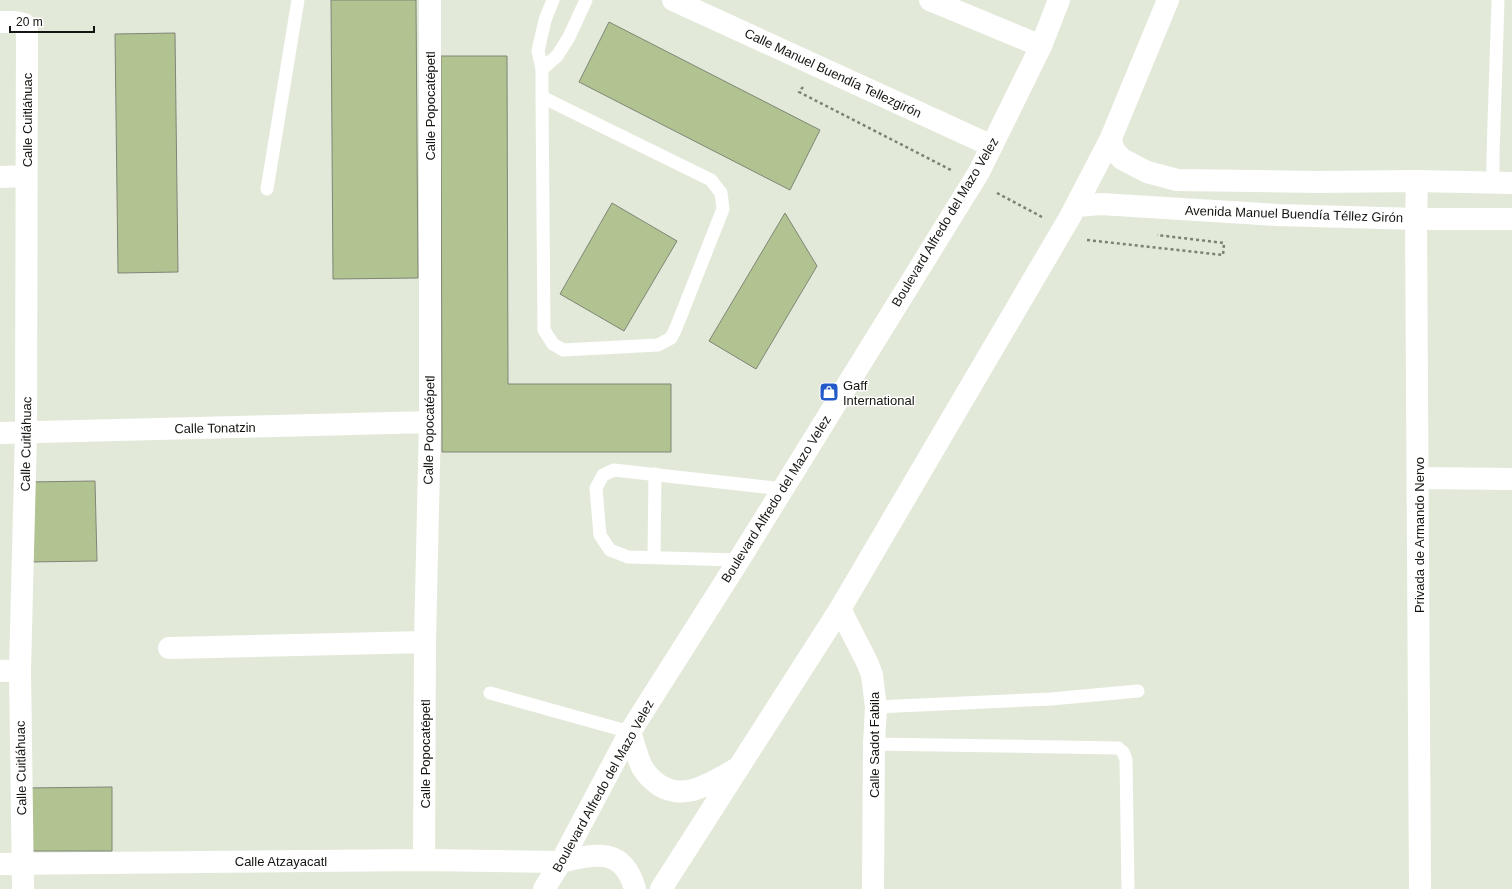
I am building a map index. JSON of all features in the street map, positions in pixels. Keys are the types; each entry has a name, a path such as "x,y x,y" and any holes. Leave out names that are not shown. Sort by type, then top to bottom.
{"street":[{"name":"Calle Popocatépetl","path":"424,860 425,642 430,422 430,0"},
{"name":"Calle Manuel Buendía Tellezgirón","path":"673,0 992,146"},
{"path":"930,0 1041,46"},
{"name":"Boulevard Alfredo del Mazo Velez","path":"544,889 561,862 630,732 739,560 979,172 1041,46 1060,0"},
{"path":"661,889 840,609 1076,206 1111,138 1168,0"},
{"name":"Calle Cuitláhuac","path":"0,22 15,22 24,24 27,31 26,433 10,671 23,889"},
{"path":"1111,138 1113,149 1122,159 1147,172 1177,180 1317,182 1418,180 1502,183"},
{"path":"0,177 26,176"},
{"name":"Privada de Armando Nervo","path":"1418,180 1416,219 1420,889"},
{"name":"Avenida Manuel Buendía Téllez Girón","path":"1076,206 1101,204 1278,215 1416,219 1512,219"},
{"name":"Calle Tonatzin","path":"0,433 430,422"},
{"path":"1418,478 1512,479"},
{"name":"Calle Sadot Fabila","path":"840,609 867,662 872,676 876,707 874,744 873,889"},
{"path":"168,648 425,642"},
{"path":"630,732 641,765 654,781 665,789 677,792 699,789 737,769"},
{"name":"Calle Atzayacatl","path":"0,864 424,860 561,862 584,857 607,855 617,860 631,876 635,889"}],"lane":[{"path":"267,189 298,0"},
{"path":"542,97 711,180 721,193 723,209 676,328 671,338 658,345 563,350 553,344 544,330 542,97 542,69 538,51 545,20 553,0"},
{"path":"542,69 557,56 569,37 586,0"},
{"path":"1498,0 1492,155 1502,183"},
{"path":"739,560 628,557 610,550 600,536 596,488 603,475 614,470 783,489"},
{"path":"654,557 655,474"},
{"path":"876,707 1051,699 1138,691"},
{"path":"490,693 630,732"},
{"path":"874,744 1118,748 1123,752 1126,760 1128,889"}],"path":[{"path":"808,82 800,92 952,170"},
{"path":"994,192 1043,218"},
{"path":"1086,240 1222,255 1224,243 1156,235"}],"building":[{"path":"331,0 416,0 418,278 333,279"},
{"path":"609,22 820,130 790,190 579,82"},
{"path":"175,33 178,272 118,273 115,34"},
{"path":"441,56 507,56 508,384 671,384 671,452 442,452"},
{"path":"612,203 677,241 624,331 560,294"},
{"path":"785,213 817,266 756,369 709,341"},
{"path":"95,481 97,561 29,562 28,482"},
{"path":"112,787 112,851 25,851 25,788"}],"place":[{"name":"Gaff International","path":"829,392"}]}
